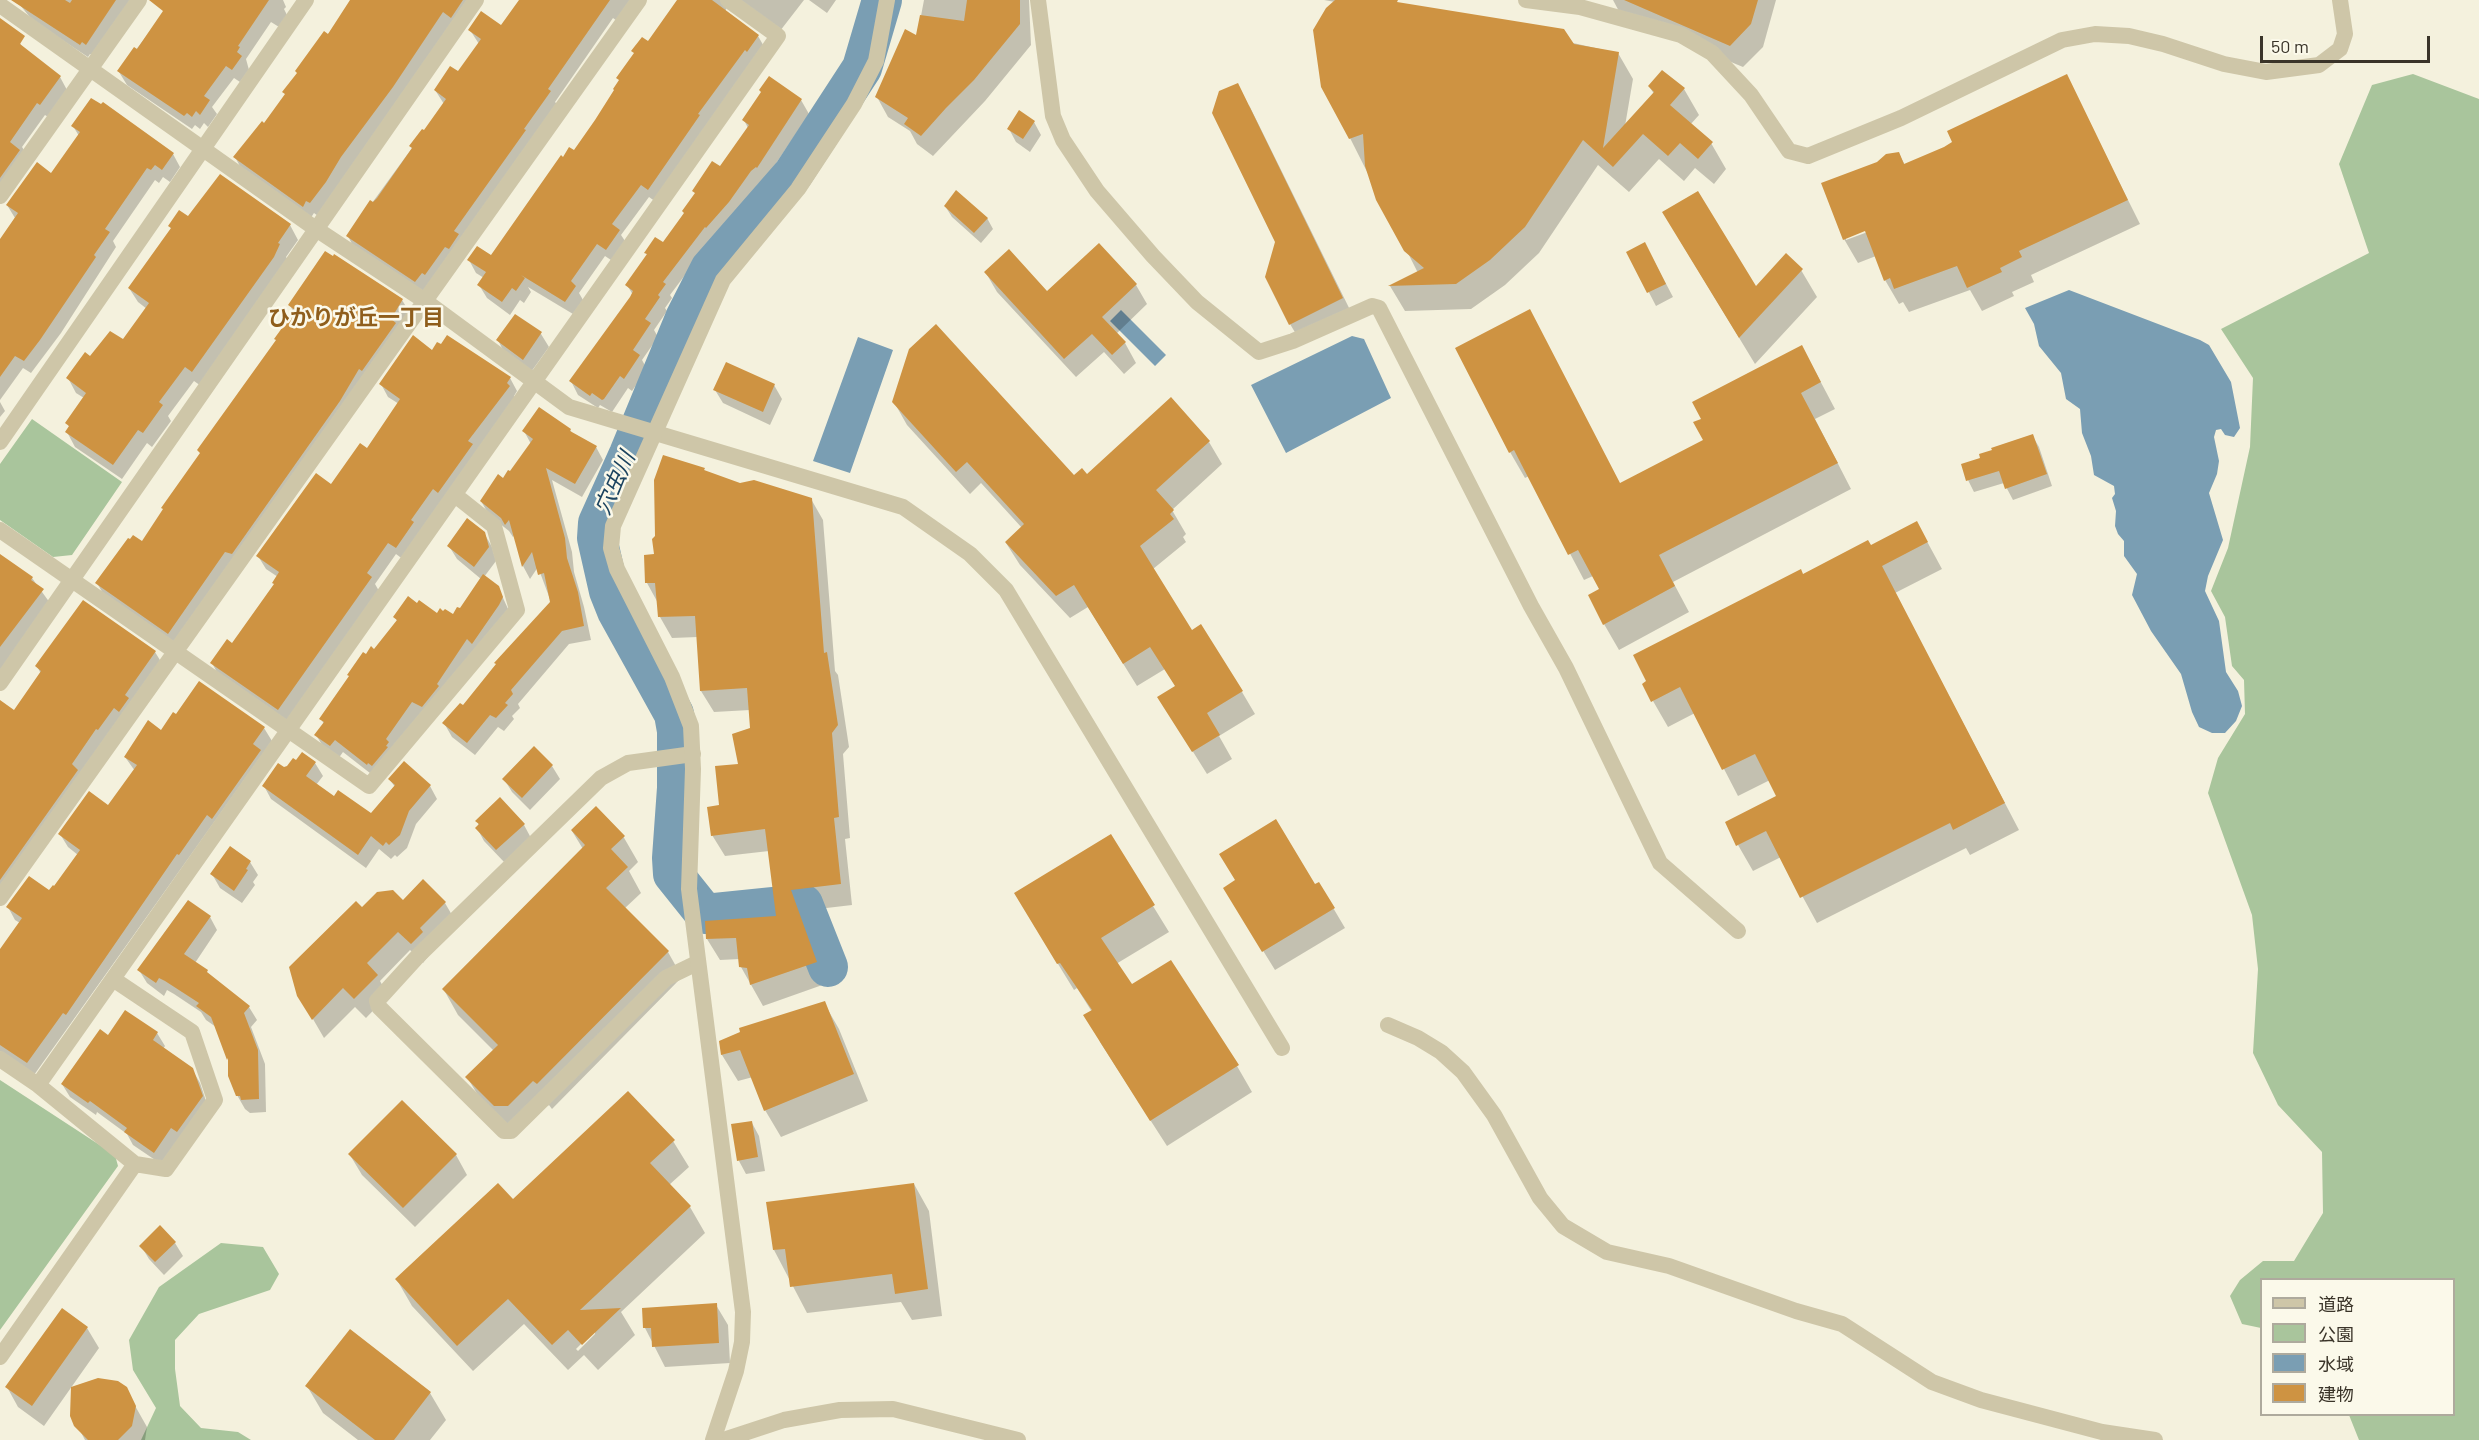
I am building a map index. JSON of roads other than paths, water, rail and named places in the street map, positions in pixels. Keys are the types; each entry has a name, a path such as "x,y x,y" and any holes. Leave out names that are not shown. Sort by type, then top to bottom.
{"street":[{"path":"0,196 139,0"},
{"path":"0,442 306,0"},
{"path":"0,683 476,0"},
{"path":"0,898 639,0"},
{"path":"38,1085 778,36 728,0"},
{"path":"713,1440 736,1371 742,1342 743,1312 689,888 693,754 691,726 672,676 626,590 611,548 613,526 723,280 798,189 854,104 876,61 887,0"},
{"path":"1038,0 1053,116 1063,140 1096,191 1197,302 1259,352 1372,306 1379,308 1531,606 1566,668 1660,863 1738,931"},
{"path":"1526,0 1580,7 1689,39 1712,53 1751,95 1789,151 1808,156 1901,118 2062,40 2095,34 2129,36 2163,44 2224,64 2266,72 2319,65 2340,49 2345,34 2340,0"},
{"path":"0,5 316,229 425,301 569,407 903,507 970,554 1006,590 1282,1048"},
{"path":"0,530 369,786 517,610 494,526 455,495"},
{"path":"693,754 628,763 601,778 418,956 377,1001 379,1007 504,1131 511,1131 666,978 697,963"},
{"path":"0,1059 38,1085 135,1164 166,1169 215,1100 192,1032 113,979"},
{"path":"1389,1025 1418,1038 1441,1052 1463,1072 1494,1115 1540,1198 1563,1226 1607,1252 1669,1266 1842,1324 1932,1382 1982,1400 2102,1432 2155,1440"},
{"path":"0,1357 135,1164"},
{"path":"723,1440 784,1420 840,1410 893,1409 1018,1440"}],"water":[{"path":"2069,290 2209,345 2231,382 2240,428 2234,437 2225,435 2221,429 2216,430 2214,437 2219,461 2217,474 2209,493 2223,540 2208,576 2205,591 2219,621 2226,672 2238,691 2242,706 2236,721 2225,733 2212,733 2199,727 2192,712 2181,674 2151,631 2132,595 2137,574 2124,556 2124,541 2115,526 2116,511 2112,498 2115,494 2114,486 2094,475 2091,456 2082,433 2080,409 2066,399 2061,373 2039,346 2034,324 2025,308"},
{"path":"1121,310 1166,355 1155,366 1110,321"},
{"path":"1352,336 1364,339 1391,398 1286,453 1251,385"},
{"path":"858,337 893,350 850,473 813,461"}],"waterway":[{"name":"穴虫川","path":"828,967 803,904 705,914 673,874 677,788 677,731 674,714 617,611 609,591 597,538 598,523 686,316 710,269 793,174 862,68 882,0"}],"district":[{"name":"ひかりが丘一丁目","path":"356,318"}]}
